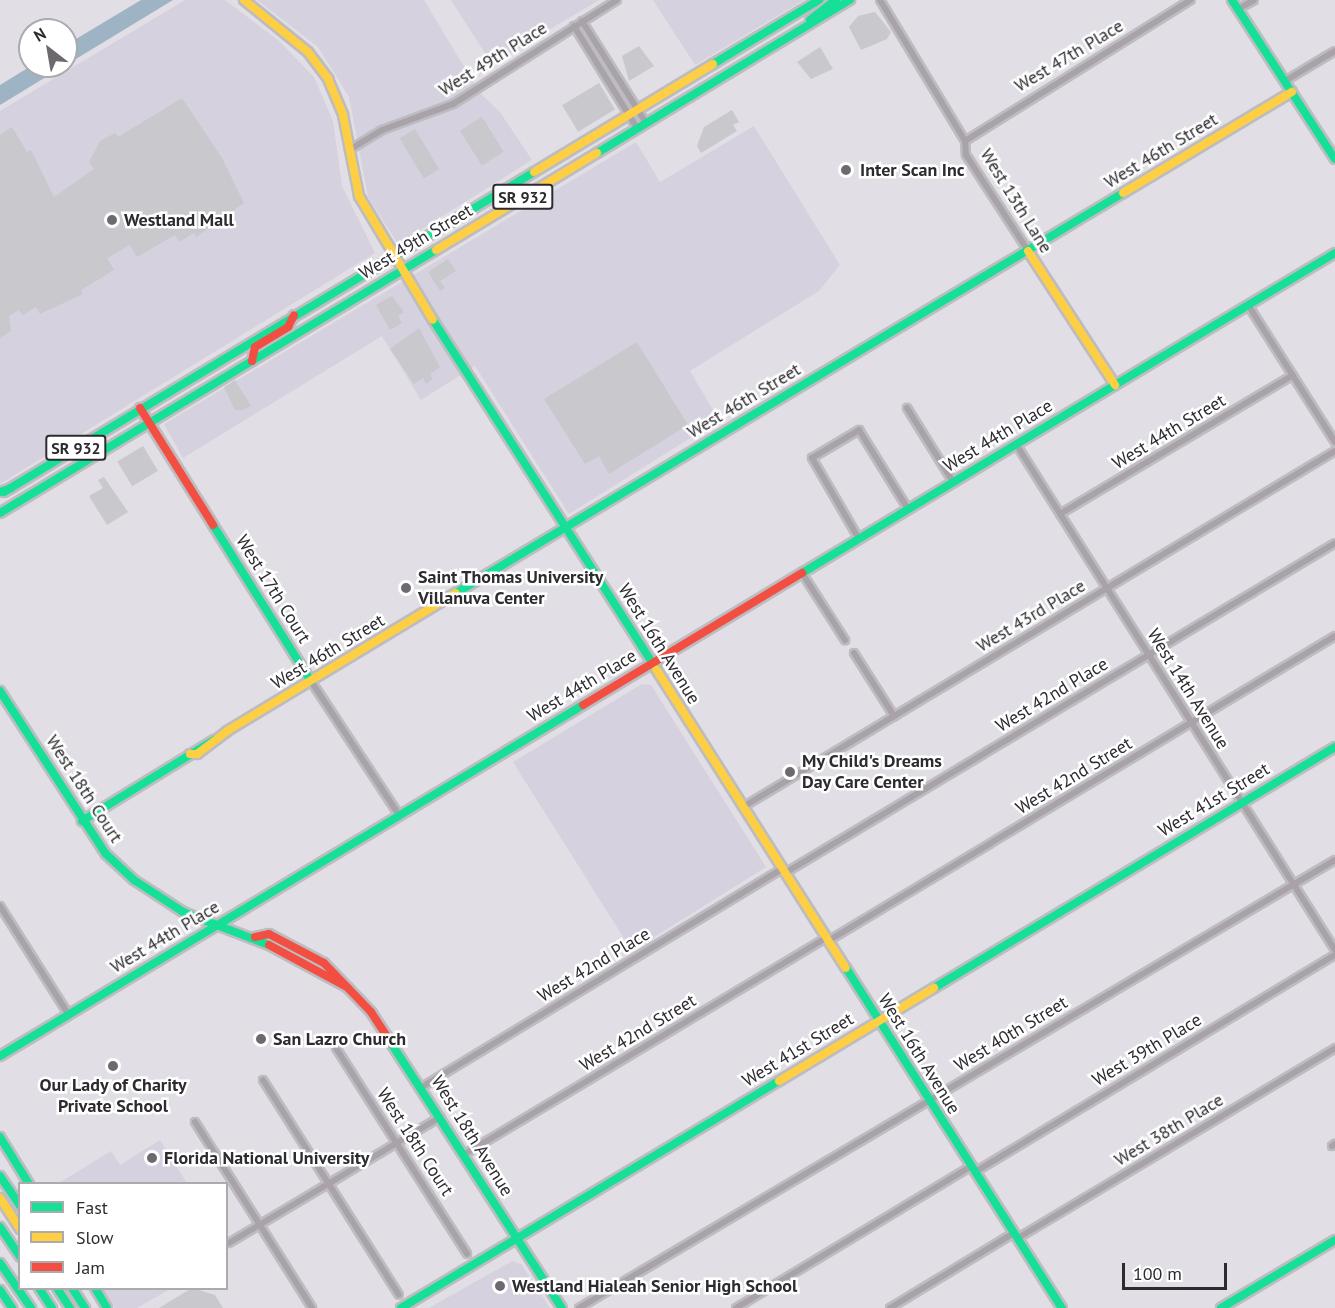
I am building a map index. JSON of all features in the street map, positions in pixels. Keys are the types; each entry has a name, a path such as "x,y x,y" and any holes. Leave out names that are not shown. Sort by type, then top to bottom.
{"main road":[{"name":"West 16th Avenue","path":"244,0 320,66 343,115 358,195 392,256 1062,1308"},
{"name":"West 49th Street","path":"0,493 819,0"},
{"path":"800,30 836,0"},
{"name":"West 49th Street","path":"0,513 850,0"},
{"path":"1232,0 1332,149 1335,159"},
{"name":"West 46th Street","path":"82,821 1292,92"},
{"name":"West 13th Lane","path":"1028,251 1115,385"},
{"name":"West 44th Place","path":"0,1056 1335,253"},
{"path":"252,360 255,347 288,327 294,315"},
{"name":"West 17th Court","path":"140,408 311,681"},
{"name":"West 18th Court","path":"0,691 82,821 106,854 134,880 183,912 218,924"},
{"name":"West 41st Street","path":"401,1308 1335,747"},
{"name":"West 18th Avenue","path":"218,924 255,938 347,987 371,1012 422,1087 562,1308"},
{"path":"0,1137 28,1182"},
{"path":"0,1176 18,1203"},
{"path":"0,1198 18,1226"},
{"path":"0,1227 18,1254"},
{"path":"1221,1308 1335,1240"},
{"path":"0,1252 18,1281"},
{"path":"0,1263 18,1288"},
{"path":"0,1290 12,1308"},
{"path":"20,1290 33,1308"},
{"path":"23,1290 33,1308"},
{"path":"40,1290 52,1308"},
{"path":"58,1290 70,1308"},
{"path":"73,1290 85,1308"},
{"path":"96,1290 107,1308"}],"street":[{"name":"West 49th Place","path":"349,150 382,130 453,104 617,0"},
{"name":"West 13th Lane","path":"880,0 965,141 966,155 1028,251"},
{"name":"West 47th Place","path":"965,141 1191,0"},
{"path":"1238,9 1254,0"},
{"path":"582,21 641,126"},
{"path":"574,26 634,112"},
{"path":"1285,81 1335,51"},
{"path":"1248,305 1335,442"},
{"name":"West 44th Street","path":"1060,513 1293,375"},
{"path":"907,408 953,482"},
{"path":"859,539 812,458 859,430 908,509"},
{"name":"West 14th Avenue","path":"1016,444 1335,950"},
{"name":"West 43rd Place","path":"743,807 1335,451"},
{"name":"West 42nd Place","path":"422,1087 1335,543"},
{"path":"802,573 845,640"},
{"name":"West 42nd Street","path":"465,1154 1335,636"},
{"path":"854,653 894,716"},
{"name":"West 17th Court","path":"311,681 399,815"},
{"name":"West 40th Street","path":"579,1308 1335,860"},
{"path":"0,906 69,1015"},
{"name":"West 39th Place","path":"736,1308 1335,955"},
{"name":"West 18th Court","path":"336,1048 467,1254"},
{"name":"West 38th Place","path":"890,1308 1335,1048"},
{"path":"263,1080 399,1295"},
{"path":"229,1244 440,1117"},
{"path":"195,1122 312,1308"}],"shaded area":[{"path":"185,0 225,0 278,40 314,77 333,121 342,186 375,253 0,484 0,111 55,78 78,78 78,64"},
{"path":"257,0 424,0 479,92 500,112 532,160 398,244 368,197 349,97 318,47"},
{"path":"451,0 599,0 492,64"},
{"path":"653,0 804,0 695,65"},
{"path":"754,126 840,265 819,291 690,371 719,420 569,514 475,366 421,400 382,336 183,458 164,424 636,142 660,182"},
{"path":"642,684 651,685 766,867 632,951 513,762"},
{"name":"Florida National University","path":"160,1140 186,1182 61,1182 111,1151 120,1165"},
{"name":"Westland Hialeah Senior High School","path":"512,1261 521,1264 550,1308 429,1308"},
{"path":"103,1290 168,1290 137,1308 115,1308"}],"water":[{"path":"141,0 173,0 78,58 78,38"},
{"path":"18,74 18,78 44,78 0,105 0,85"}],"building":[{"path":"875,12 891,32 887,39 861,50 849,27 858,16"},
{"path":"639,46 654,66 629,81 622,56"},
{"path":"820,47 833,69 811,79 797,62"},
{"path":"599,83 615,110 578,132 562,105"},
{"name":"Westland Mall","path":"182,98 222,158 244,203 196,237 194,233 179,242 175,235 137,257 130,245 107,258 114,270 81,290 83,294 40,314 36,307 23,315 19,310 9,316 11,331 0,338 0,135 12,127 27,152 31,150 54,197 94,169 89,162 100,141 115,133 118,137"},
{"path":"732,110 739,122 733,125 737,131 701,153 697,146 704,127"},
{"path":"482,117 504,152 482,166 460,131"},
{"path":"415,129 439,169 424,179 400,138"},
{"path":"448,259 456,271 440,281 445,288 440,291 428,272"},
{"path":"392,296 404,312 398,316 402,323 390,330 376,305"},
{"path":"419,328 440,367 430,374 433,379 426,384 423,378 414,384 390,349"},
{"path":"637,342 688,425 609,474 599,456 585,464 544,399"},
{"path":"235,380 251,406 243,410 235,410 224,387"},
{"path":"143,446 158,471 132,486 117,461"},
{"path":"104,477 128,512 107,525 89,496 103,488 98,480"},
{"path":"189,1290 199,1290 215,1295 223,1308 159,1308"}],"traffic: fast":[{"path":"713,64 819,0"},
{"path":"810,20 836,0"},
{"path":"597,153 850,0"},
{"path":"1232,0 1335,159"},
{"path":"4,492 534,172"},
{"path":"456,593 1123,193"},
{"path":"0,513 436,250"},
{"path":"802,573 1335,253"},
{"path":"433,320 656,669"},
{"path":"0,492 11,488"},
{"path":"213,525 311,681"},
{"path":"0,691 106,854 134,880 183,912 269,945"},
{"path":"0,1056 583,705"},
{"path":"82,821 214,740"},
{"path":"934,988 1335,747"},
{"path":"846,968 1062,1308"},
{"path":"391,1043 562,1308"},
{"path":"401,1308 779,1081"},
{"path":"0,1137 28,1182"},
{"path":"0,1176 18,1203"},
{"path":"0,1227 18,1254"},
{"path":"1221,1308 1335,1240"},
{"path":"0,1263 18,1289"},
{"path":"0,1290 12,1308"},
{"path":"19,1290 31,1308"},
{"path":"40,1290 52,1308"},
{"path":"58,1290 70,1308"},
{"path":"73,1290 85,1308"},
{"path":"96,1290 107,1308"}],"traffic: slow":[{"path":"244,0 308,52 328,79 343,115 359,196 433,320"},
{"path":"534,172 713,64"},
{"path":"1123,193 1292,92"},
{"path":"436,250 597,153"},
{"path":"1028,251 1115,385"},
{"path":"190,754 197,754 227,731 456,593"},
{"path":"656,669 846,968"},
{"path":"779,1081 934,988"},
{"path":"0,1198 18,1226"}],"traffic: jam":[{"path":"252,361 255,347 288,327 294,315"},
{"path":"140,408 213,525"},
{"path":"583,705 802,573"},
{"path":"255,937 269,934 324,963 371,1012 391,1043"},
{"path":"269,945 347,987"}],"place":[{"name":"Inter Scan Inc","path":"846,170"},
{"name":"Westland Mall","path":"112,220"},
{"name":"Saint Thomas University Villanuva Center","path":"406,588"},
{"name":"My Child's Dreams Day Care Center","path":"790,772"},
{"name":"San Lazro Church","path":"261,1039"},
{"name":"Our Lady of Charity Private School","path":"113,1066"},
{"name":"Florida National University","path":"152,1158"},
{"name":"Westland Hialeah Senior High School","path":"500,1286"}]}
